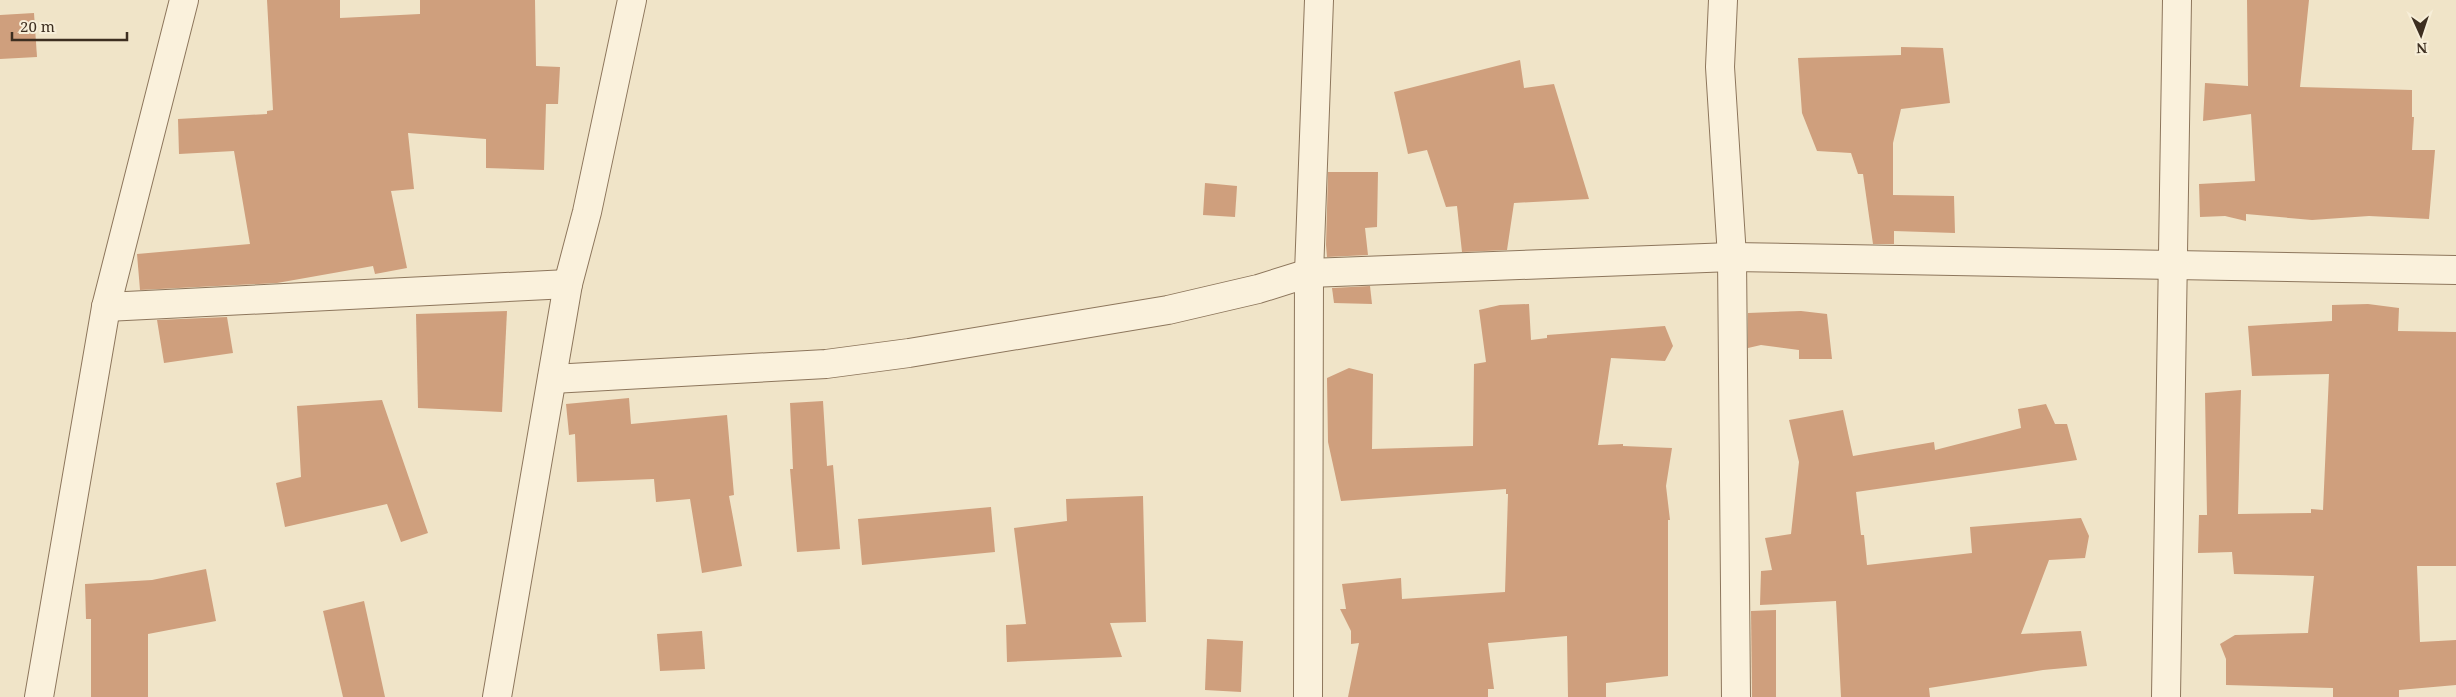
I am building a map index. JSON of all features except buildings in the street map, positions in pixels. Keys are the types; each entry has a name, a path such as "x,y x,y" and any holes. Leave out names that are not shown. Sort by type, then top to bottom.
{"street":[{"path":"39,697 106,307 184,0"},
{"path":"497,697 568,284 587,212 632,0"},
{"path":"1308,697 1309,273 1319,0"},
{"path":"1723,0 1720,68 1732,257 1736,697"},
{"path":"2166,697 2177,0"},
{"path":"552,379 826,364 909,353 1168,310 1258,289 1309,273 1732,257 2456,270"},
{"path":"106,307 568,284"}]}
